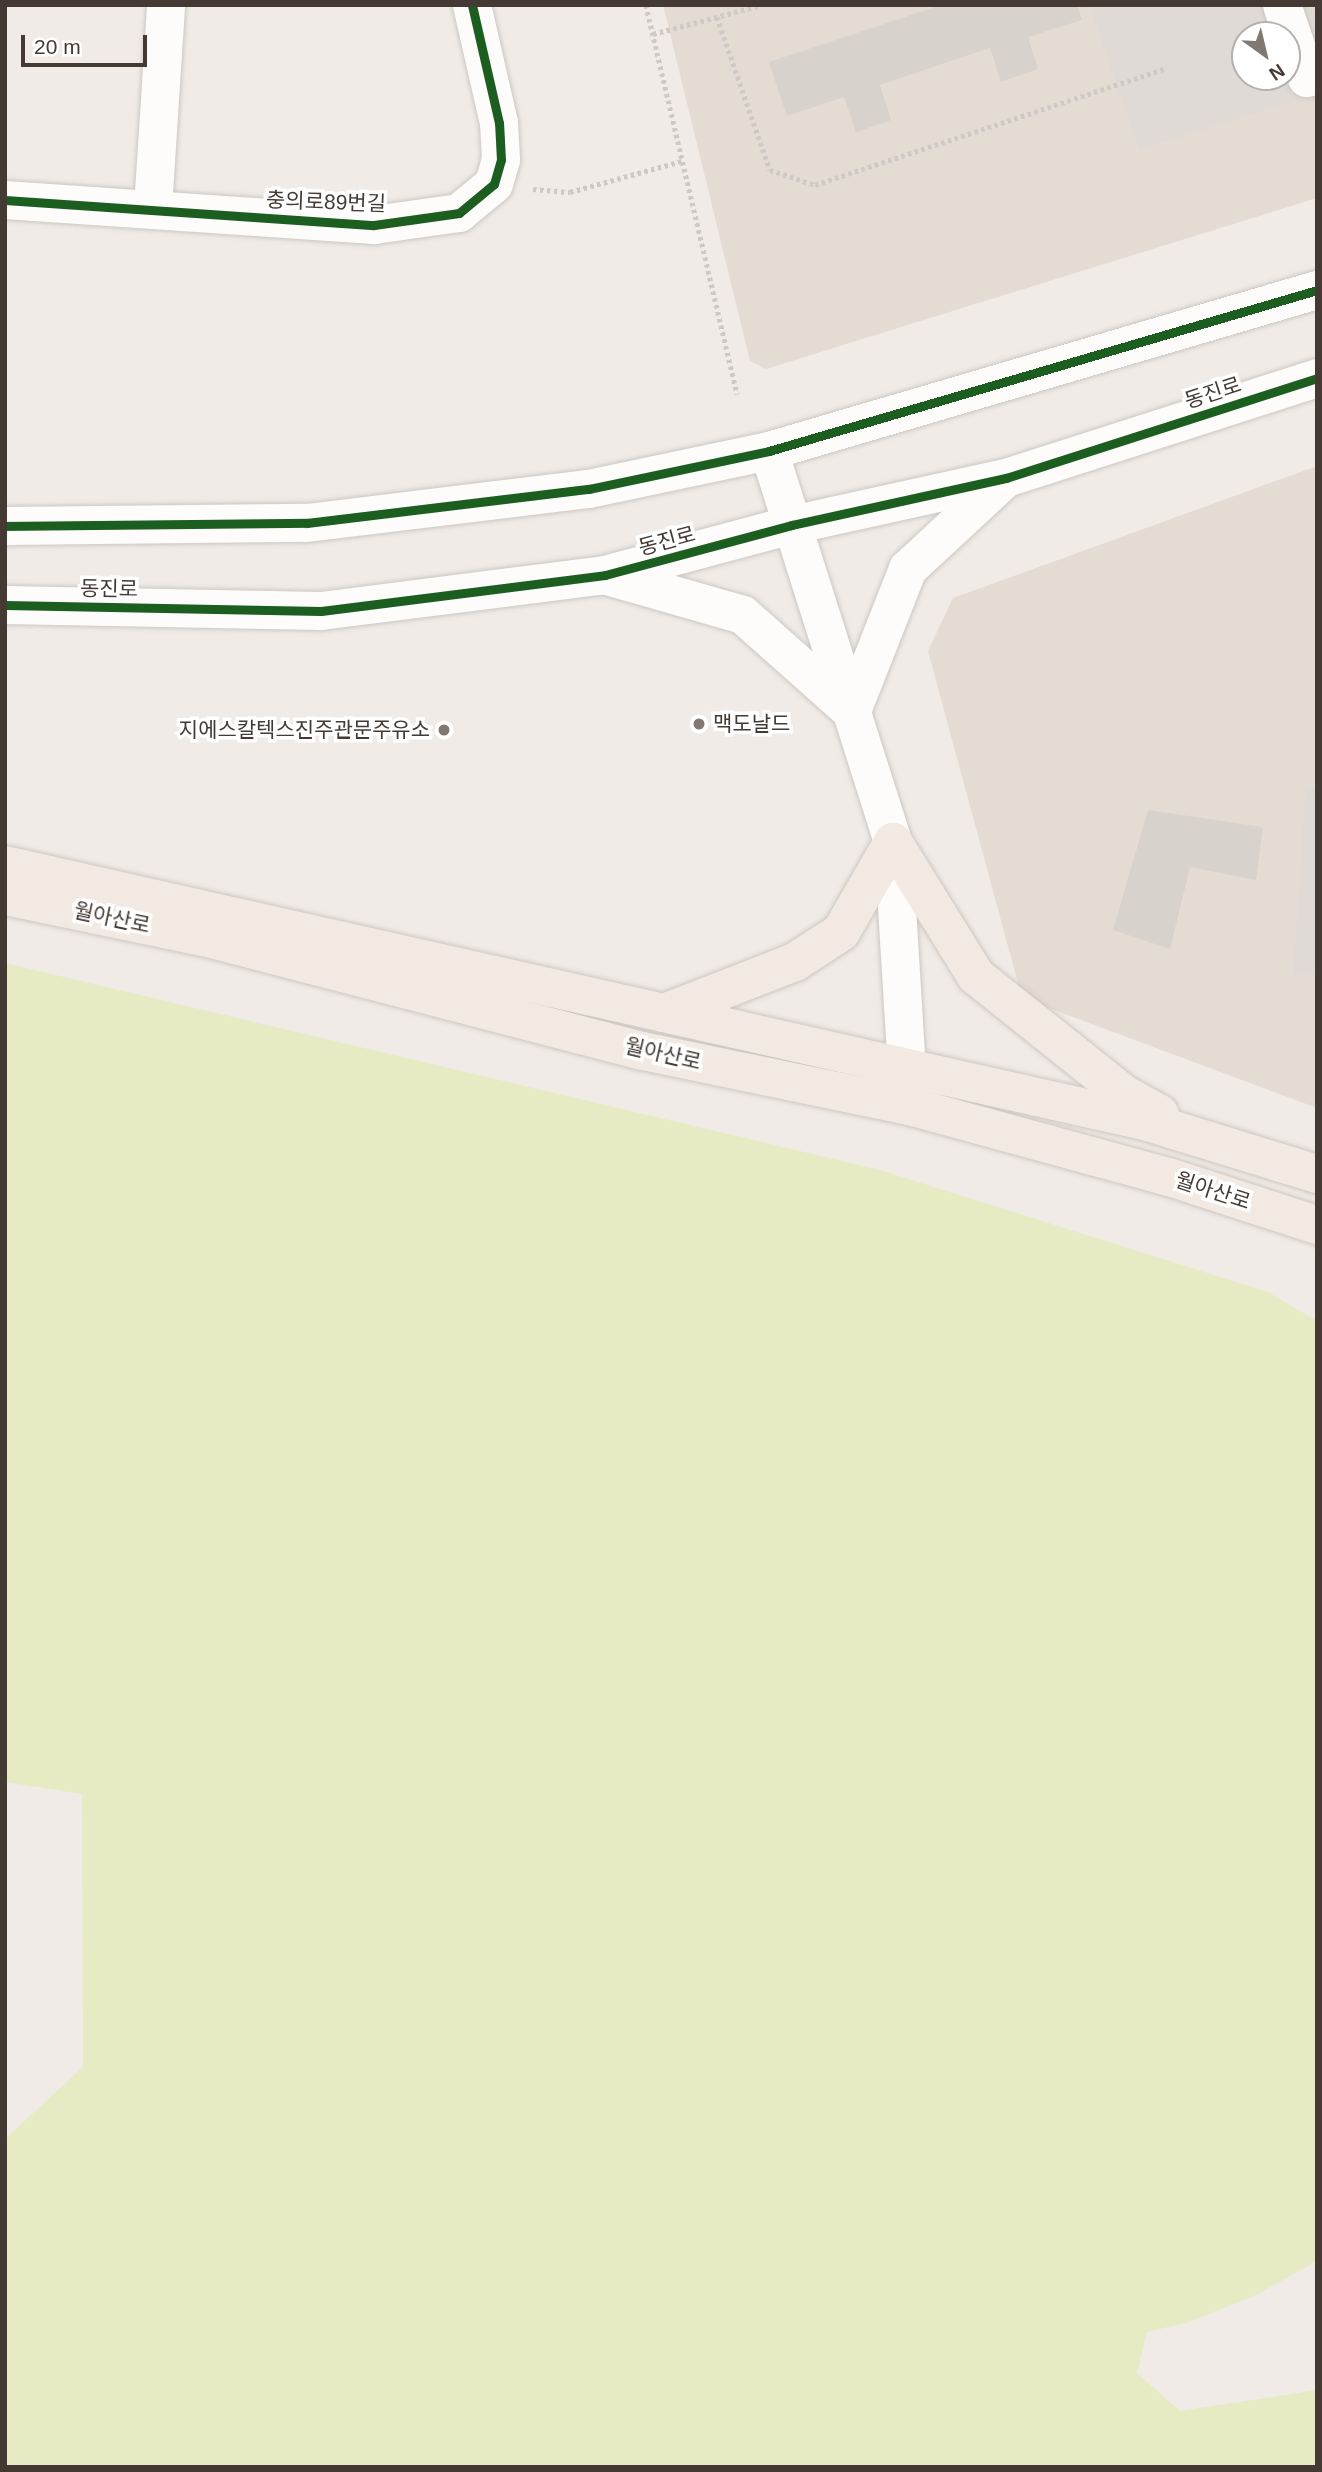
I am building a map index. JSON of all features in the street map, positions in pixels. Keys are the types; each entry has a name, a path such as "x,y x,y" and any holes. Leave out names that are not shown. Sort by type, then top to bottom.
{"main road":[{"path":"664,1013 795,962 841,932 892,842 976,976 1124,1094 1204,1138"},
{"path":"5,865 908,1068 1204,1138 1317,1174"},
{"name":"월아산로","path":"5,896 212,939 643,1051 909,1106 1169,1177 1317,1225"}],"street":[{"path":"153,208 166,5"},
{"name":"충의로89번길","path":"5,200 374,225 459,213 494,184 501,160 499,122 472,5"},
{"path":"1282,5 1307,78 1317,75"},
{"path":"5,526 307,523 589,489 769,451 1317,290"},
{"name":"동진로","path":"5,605 321,611 605,575 792,525 1006,478 1317,378"},
{"path":"769,451 892,842 909,1106"},
{"path":"852,711 908,569 1006,478"},
{"path":"605,575 743,615 852,711"}],"path":[{"path":"646,5 737,394"},
{"path":"653,34 761,5"},
{"path":"717,17 770,170 816,185 1164,69"},
{"path":"523,188 570,192 682,161"}],"shaded area":[{"path":"663,5 1317,5 1317,198 766,369 750,361"},
{"path":"1089,5 1317,5 1317,93 1139,150"},
{"path":"1317,466 1317,1108 1022,998 928,651 953,598"},
{"path":"1306,788 1317,788 1317,975 1293,975"}],"green space":[{"path":"5,963 880,1170 1268,1292 1317,1321 1317,2261 1256,2295 1189,2322 1147,2332 1137,2373 1180,2411 1317,2390 1317,2467 5,2467 5,2139 83,2067 82,1794 5,1782"}],"building":[{"path":"941,5 1077,5 1082,20 1028,37 1038,69 1001,82 990,48 880,85 891,120 856,132 844,97 787,116 769,62"},
{"path":"1148,810 1263,827 1256,880 1190,867 1170,949 1113,930"}],"cycle path":[{"path":"5,200 374,225 459,213 494,184 501,160 499,123 472,5"},
{"path":"5,526 307,523 589,489 769,451 1317,290"},
{"path":"5,605 321,611 605,575 792,525 1006,478 1317,378"}],"place":[{"name":"맥도날드","path":"699,724"},
{"name":"지에스칼텍스진주관문주유소","path":"444,730"}]}
